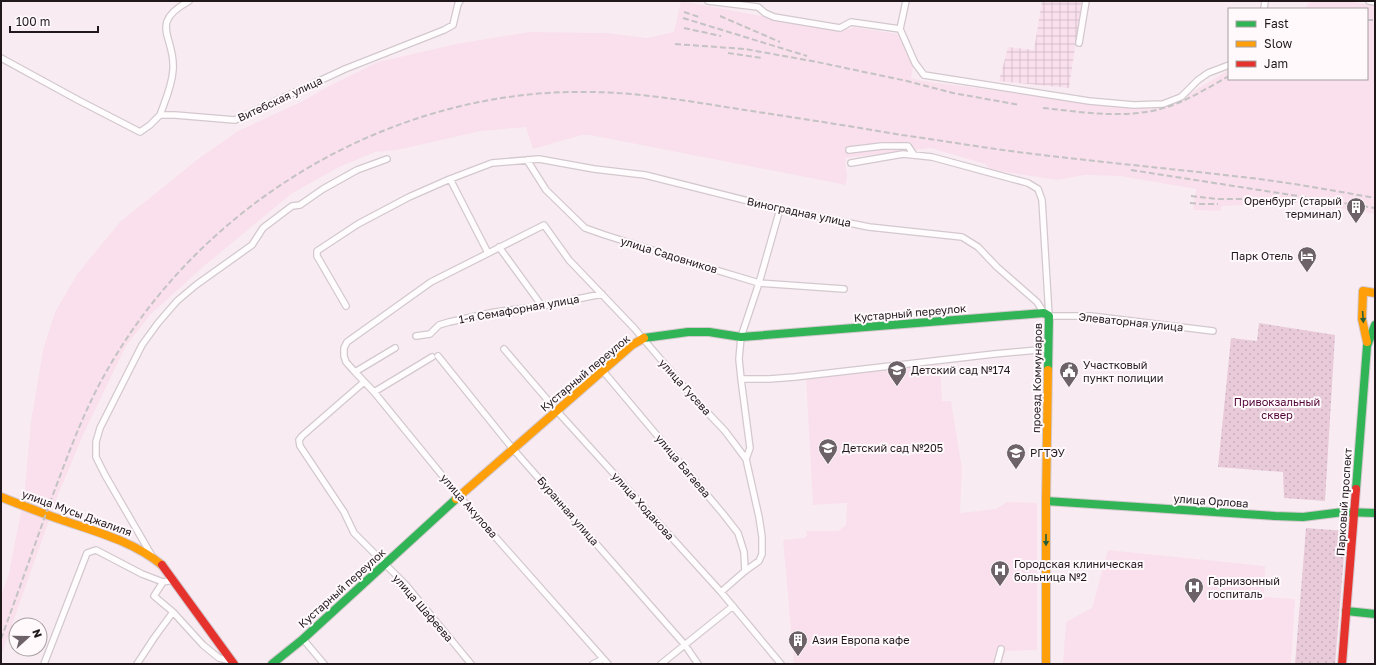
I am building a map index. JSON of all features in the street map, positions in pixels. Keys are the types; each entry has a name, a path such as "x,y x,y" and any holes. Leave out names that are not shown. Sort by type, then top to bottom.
{"street":[{"path":"1,58 140,132 150,126 160,115 172,81 173,69 171,52 165,27 168,17 176,9 189,1"},
{"name":"Витебская улица","path":"160,115 235,120 345,69 444,30 453,25 460,1"},
{"path":"708,1 758,7 765,13 774,17 840,28 851,22 900,29"},
{"path":"906,1 900,29 915,63 924,75 1089,101 1163,104 1182,97 1198,80 1208,73 1228,65"},
{"path":"1079,43 1086,1"},
{"path":"1369,1 1375,2"},
{"path":"849,150 882,146 908,146 914,155"},
{"path":"852,162 903,154 914,155"},
{"name":"проезд Коммунаров","path":"914,155 932,157 1028,183 1038,189 1042,200 1044,212 1046,315 1049,350 1046,501 1046,664"},
{"path":"152,556 96,457 96,442 100,428 142,345 177,301 196,285 252,245 263,228 292,206 300,205 330,185 357,170 387,159"},
{"name":"Виноградная улица","path":"346,306 317,256 317,251 358,224 409,197 450,179 492,163 539,159 594,169 645,175 780,209 869,227 962,237 978,247 997,267 1037,302 1046,315"},
{"name":"улица Садовников","path":"527,160 546,190 585,228 706,268 759,282 844,289"},
{"path":"450,179 488,253 499,248 542,306"},
{"path":"746,459 750,448 739,359 741,337 780,209"},
{"name":"улица Гусева","path":"499,248 544,225 570,260 644,338 652,350 691,395 725,431 746,459 759,517 762,554 759,561 721,592"},
{"name":"улица Акулова","path":"488,253 431,282 346,342 344,356 346,362 374,392 459,496 608,664"},
{"name":"Парковый проспект","path":"1371,342 1362,319 1363,291 1375,293"},
{"name":"1-я Семафорная улица","path":"416,336 430,334 439,325 449,322 495,312 542,306 602,294"},
{"name":"Элеваторная улица","path":"1046,315 1091,316 1213,331"},
{"name":"Кустарный переулок","path":"272,664 303,639 459,496 632,345 644,338 688,332 709,332 741,337 1046,315"},
{"name":"Парковый проспект","path":"1342,664 1371,342 1375,325"},
{"path":"355,372 396,348"},
{"name":"улица Ходакова","path":"504,349 557,411 721,592 780,664"},
{"path":"741,379 769,380 994,354 1049,350"},
{"name":"Буранная улица","path":"374,392 435,357 513,449 685,645 698,664"},
{"name":"улица Багаева","path":"603,371 738,533 744,552 745,571"},
{"name":"улица Шафеева","path":"364,382 302,436 299,440 300,446 344,512 354,533 406,585 469,663"},
{"name":"улица Мусы Джалиля","path":"1,497 46,515 123,540 152,556 164,566 233,662"},
{"name":"улица Орлова","path":"1046,501 1291,517 1355,512 1375,513"},
{"path":"44,664 87,553 96,550 142,574 163,582 174,580"},
{"path":"163,582 154,596 173,612 203,645 219,658 233,662"},
{"path":"661,664 733,606"},
{"path":"1346,611 1375,614"},
{"path":"137,664 173,612"},
{"path":"303,639 324,664"},
{"path":"997,664 1001,648"},
{"path":"593,664 603,659"}],"shaded area":[{"path":"681,1 756,15 850,29 854,27 897,34 913,67 911,78 922,81 1110,105 1159,107 1184,97 1228,71 1228,80 1368,80 1368,8 1306,8 1310,1 1347,1 1375,6 1375,214 1299,202 1222,206 1220,211 1193,210 1196,189 1120,176 1085,175 1057,180 991,170 985,164 931,148 845,158 847,176 846,185 590,135 582,135 533,149 526,127 481,131 397,150 375,152 339,167 291,194 203,267 151,314 126,346 83,435 58,495 15,617 8,617 8,636 1,656 1,596 9,573 24,497 31,421 43,350 55,312 78,273 120,222 198,159 238,131 303,101 329,86 378,62 456,44 529,32 608,33 647,38 674,32"},
{"path":"1042,1 1082,1 1069,88 999,81 1008,47 1034,50"},
{"path":"940,365 942,401 951,401 962,469 960,513 996,509 1007,502 1037,503 1037,650 1006,651 1001,664 794,664 783,540 804,538 807,536 806,531 838,531 846,525 847,503 813,505 806,378"},
{"name":"Гарнизонный госпиталь","path":"1108,550 1265,566 1264,597 1295,599 1291,664 1063,664 1066,622 1092,608"}],"green space":[{"name":"Привокзальный сквер","path":"1259,323 1335,335 1325,501 1284,498 1283,472 1218,467 1231,338 1257,341"},
{"path":"1306,528 1346,531 1335,664 1295,664"}],"railway":[{"path":"684,12 699,17"},
{"path":"720,16 780,42"},
{"path":"683,18 807,56"},
{"path":"1368,20 1375,20"},
{"path":"684,28 721,36"},
{"path":"675,44 745,49 817,62 907,81 953,93 1020,105"},
{"path":"728,53 762,58"},
{"path":"1043,108 1105,114 1152,111 1183,101 1228,77"},
{"path":"1,639 49,505 83,418 109,367 149,307 197,253 252,206 312,166 376,134 444,110 515,96 607,92 686,101 1001,150 1259,179 1375,198"},
{"path":"1131,170 1375,208"},
{"path":"1191,196 1218,199 1261,199 1302,202"},
{"path":"1190,203 1218,204"}],"traffic: fast":[{"path":"644,338 688,332 709,332 741,337 1044,313 1049,316 1048,370"},
{"path":"1356,489 1367,346 1375,325"},
{"path":"272,664 303,639 456,499"},
{"path":"1046,501 1275,516 1303,517 1343,512 1375,513"},
{"path":"1346,611 1375,614"}],"traffic: slow":[{"path":"1367,342 1362,319 1363,291 1375,293"},
{"path":"456,499 632,345 644,338"},
{"path":"1046,664 1048,370"},
{"path":"1,497 46,515 126,543 162,565"}],"traffic: jam":[{"path":"1342,664 1356,489"},
{"path":"162,565 234,664"}],"place":[{"name":"Оренбург (старый терминал)","path":"1356,224"},
{"name":"Парк Отель","path":"1307,273"},
{"name":"Детский сад №174","path":"897,387"},
{"name":"Участковый пункт полиции","path":"1069,388"},
{"name":"Детский сад №205","path":"828,465"},
{"name":"РГТЭУ","path":"1016,470"},
{"name":"Городская клиническая больница №2","path":"1000,587"},
{"name":"Гарнизонный госпиталь","path":"1194,604"},
{"name":"Азия Европа кафе","path":"798,657"}]}
